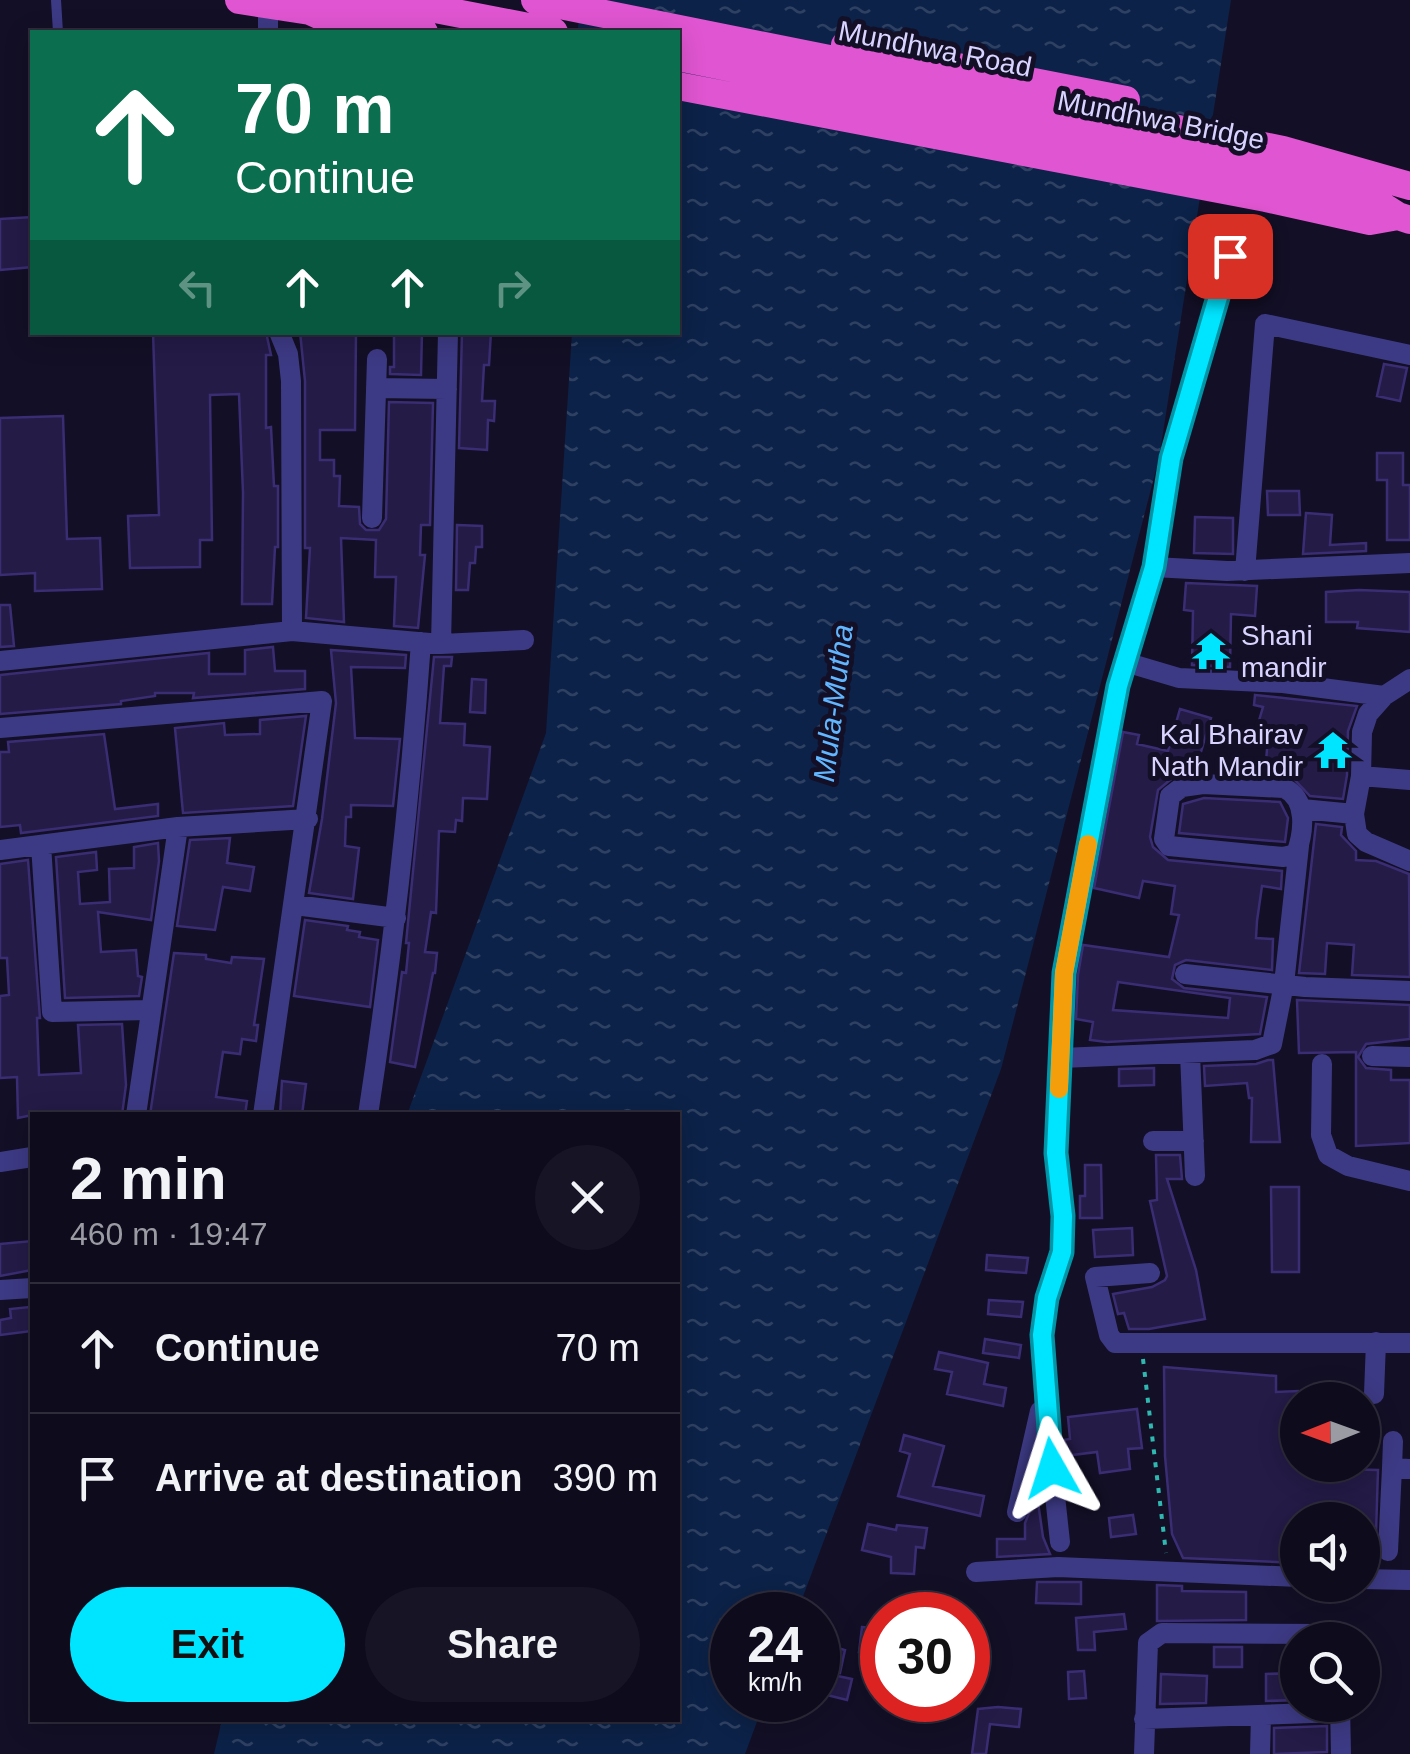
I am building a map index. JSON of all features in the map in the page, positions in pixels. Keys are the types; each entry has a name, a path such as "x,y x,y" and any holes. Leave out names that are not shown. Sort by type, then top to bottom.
{"highway":[{"path":"240,0 268,18 334,3 394,1 544,30"},
{"name":"Mundhwa Road","path":"535,0 666,30"},
{"path":"618,0 1008,76 1279,165"},
{"path":"310,11 357,28 396,30"},
{"name":"Mundhwa Road","path":"680,33 1279,165 1376,202 1404,218"},
{"name":"Mundhwa Bridge","path":"680,57 1279,165"},
{"path":"680,86 1410,185"}],"street":[{"path":"1060,1542 1044,1394 1042,1335 1062,1234 1056,1153 1064,973 1125,662 1154,567 1171,458 1230,256"},
{"path":"1245,571 1265,324 1410,355"},
{"path":"281,335 291,381 292,631"},
{"path":"368,1112 431,643 448,335"},
{"path":"372,518 377,359"},
{"path":"376,388 446,389"},
{"path":"1154,567 1245,571 1410,563"},
{"path":"0,660 292,631 431,643 524,640"},
{"path":"1125,662 1179,678 1284,683 1384,696"},
{"path":"1410,680 1384,696 1368,714 1362,732 1361,776 1354,814 1357,834 1366,842 1410,862"},
{"path":"0,728 322,702 263,1112"},
{"path":"1361,776 1410,780"},
{"path":"1060,1058 1263,1049 1272,1044 1284,984 1300,846 1302,809 1297,796 1284,788 1202,784 1182,787 1170,796 1164,838 1168,846 1283,857 1296,854 1300,846"},
{"path":"1302,809 1354,814"},
{"path":"0,850 178,827 308,819"},
{"path":"136,1112 178,827"},
{"path":"41,845 52,1012 150,1010"},
{"path":"294,905 396,918"},
{"path":"1185,974 1410,991"},
{"path":"1190,1052 1195,1176"},
{"path":"1372,1056 1410,1056"},
{"path":"1322,1064 1321,1135 1328,1155 1348,1166 1410,1181"},
{"path":"1153,1141 1194,1141"},
{"path":"0,1162 30,1157"},
{"path":"1056,1276 1095,1278 1150,1273"},
{"path":"1095,1278 1109,1335 1115,1343 1410,1343"},
{"path":"0,1290 30,1288"},
{"path":"1374,1382 1376,1342"},
{"path":"1018,1512 1044,1394"},
{"path":"1388,1551 1401,1468 1393,1440"},
{"path":"976,1572 1058,1566 1280,1576"},
{"path":"1380,1579 1410,1580"},
{"path":"1144,1754 1148,1643 1162,1633 1280,1634"},
{"path":"1144,1719 1280,1714"},
{"path":"1260,1754 1261,1716"},
{"path":"1340,1722 1341,1754"}],"lane":[{"path":"56,0 58,30"}],"path":[{"path":"1141,1345 1168,1573"}],"water":[{"name":"Mula-Mutha","path":"579,0 1231,0 1159,458 1001,1069 805,1592 710,1592 710,1722 757,1722 745,1754 214,1754 222,1722 680,1722 680,1112 408,1112 546,733 572,335 680,335 680,30 578,30"}],"building":[{"path":"30,217 30,267 0,270 0,219"},
{"path":"153,335 267,335 271,355 266,355 266,428 271,427 274,486 278,486 278,547 272,604 242,604 239,394 210,395 212,540 200,540 200,567 130,568 128,516 159,515"},
{"path":"300,335 356,335 355,430 320,430 320,460 334,460 334,476 340,476 339,506 359,507 360,524 366,530 379,530 386,519 389,402 433,403 430,525 421,525 420,555 425,555 418,628 394,626 396,577 375,577 376,540 341,538 344,622 306,618 310,548 305,548 305,381"},
{"path":"394,335 422,335 421,375 390,374 390,367 394,367"},
{"path":"462,335 491,335 482,401 495,401 494,421 488,420 487,450 459,448"},
{"path":"1384,364 1407,368 1400,401 1377,396"},
{"path":"63,416 67,539 100,538 102,589 35,591 35,573 0,575 0,418"},
{"path":"1377,453 1403,453 1403,485 1410,485 1410,540 1387,540 1387,480 1377,480"},
{"path":"1267,491 1299,491 1300,515 1268,515"},
{"path":"1306,513 1332,515 1330,545 1366,543 1366,551 1303,554"},
{"path":"1195,517 1233,518 1233,554 1194,553"},
{"path":"457,525 482,526 482,547 476,547 475,563 470,563 468,590 456,590"},
{"path":"1186,583 1257,586 1255,616 1231,614 1230,667 1192,665 1193,611 1184,610"},
{"path":"1326,592 1410,592 1410,632 1357,628 1358,622 1326,622"},
{"path":"0,605 10,605 14,646 0,647"},
{"path":"273,647 275,671 305,671 305,689 193,698 194,693 155,693 121,704 0,714 0,675 209,653 209,674 245,674 245,650"},
{"path":"331,650 406,655 405,668 351,667 355,738 400,739 393,806 351,805 351,817 346,817 345,846 359,848 353,899 309,893 336,703"},
{"path":"434,657 452,657 451,666 444,666 440,723 465,724 464,745 490,747 487,799 463,798 462,821 456,820 455,832 439,831 436,913 431,912 425,952 437,953 435,973 415,1067 390,1062 402,972 406,973"},
{"path":"472,679 486,680 485,713 470,712"},
{"path":"1255,695 1357,706 1348,731 1343,799 1310,796 1291,776 1265,773 1269,726 1258,724 1263,707 1254,705"},
{"path":"1180,709 1211,718 1200,755 1194,754 1189,772 1175,776 1158,790 1150,837 1153,847 1168,860 1282,871 1281,889 1262,886 1257,921 1256,938 1273,939 1272,970 1186,960 1175,965 1172,979 1184,988 1267,997 1260,1034 1090,1040 1093,1022 1076,1019 1083,945 1169,957 1179,915 1171,914 1175,886 1143,881 1139,898 1094,888 1123,732 1139,735 1137,744 1168,751","holes":["1118,982 1230,998 1228,1018 1113,1010"]},
{"path":"306,716 293,806 183,813 175,728 224,723 225,735 260,734 260,720"},
{"path":"104,734 115,809 158,804 158,816 21,833 20,825 0,827 0,752 9,752 8,742"},
{"path":"1204,798 1280,802 1288,818 1285,842 1179,833 1183,804"},
{"path":"1316,824 1342,827 1341,835 1356,851 1356,860 1376,861 1409,874 1410,977 1352,975 1354,945 1327,943 1325,974 1299,973"},
{"path":"230,838 227,863 254,867 250,891 223,887 215,930 177,926 190,840"},
{"path":"158,843 151,920 98,912 101,952 136,950 138,976 142,977 139,996 65,998 56,857 96,852 97,870 78,872 80,904 110,902 109,869 134,868 134,847"},
{"path":"28,860 40,1018 39,1075 81,1073 78,1025 122,1024 126,1085 122,1112 30,1112 30,1115 18,1118 17,1077 0,1078 0,996 9,995 7,958 0,958 0,864"},
{"path":"305,920 348,926 347,930 360,932 359,937 378,940 370,1007 294,996"},
{"path":"174,953 206,955 206,959 231,963 232,957 264,959 254,1025 258,1025 256,1041 242,1039 240,1054 223,1052 216,1097 247,1101 245,1112 150,1112"},
{"path":"1297,1000 1410,1005 1410,1039 1366,1044 1358,1057 1366,1068 1391,1070 1391,1080 1410,1080 1410,1143 1356,1146 1356,1052 1299,1053"},
{"path":"1273,1060 1280,1142 1251,1142 1252,1098 1247,1083 1205,1086 1204,1066"},
{"path":"1154,1068 1154,1085 1119,1086 1119,1069"},
{"path":"282,1081 306,1084 302,1112 280,1112"},
{"path":"1156,1155 1180,1155 1182,1179 1167,1179 1196,1270 1205,1319 1129,1329 1124,1313 1118,1314 1113,1294 1152,1287 1167,1276 1150,1201 1157,1200"},
{"path":"1085,1165 1101,1165 1102,1218 1080,1218"},
{"path":"1271,1187 1299,1187 1299,1272 1272,1272"},
{"path":"1132,1228 1133,1255 1095,1257 1093,1230"},
{"path":"30,1241 30,1270 0,1276 0,1244"},
{"path":"987,1255 1028,1258 1026,1273 986,1270"},
{"path":"989,1300 1023,1302 1021,1317 988,1314"},
{"path":"29,1307 30,1331 0,1335 0,1320 11,1318 10,1309"},
{"path":"985,1339 1021,1345 1019,1358 983,1353"},
{"path":"939,1352 988,1363 984,1384 1006,1388 1003,1406 947,1394 952,1372 935,1369"},
{"path":"1164,1367 1276,1376 1276,1392 1280,1392 1280,1482 1378,1482 1377,1502 1280,1502 1280,1562 1183,1558 1172,1534 1165,1456"},
{"path":"1137,1409 1142,1448 1128,1449 1130,1469 1100,1473 1097,1452 1064,1456 1063,1440 1070,1439 1068,1417"},
{"path":"904,1435 944,1446 933,1486 984,1496 980,1516 898,1496 910,1454 900,1451"},
{"path":"1038,1502 1050,1554 997,1557 997,1539 1025,1539 1025,1523 1033,1503"},
{"path":"1133,1515 1136,1534 1111,1537 1109,1518"},
{"path":"868,1524 896,1530 897,1525 927,1528 924,1548 916,1547 914,1574 891,1573 891,1557 862,1550"},
{"path":"1037,1582 1081,1582 1081,1604 1036,1603"},
{"path":"1157,1585 1182,1586 1182,1591 1246,1592 1246,1620 1157,1621"},
{"path":"1124,1614 1126,1629 1094,1632 1095,1650 1078,1650 1076,1618"},
{"path":"1214,1647 1242,1647 1242,1667 1214,1667"},
{"path":"1084,1671 1086,1698 1069,1699 1068,1672"},
{"path":"1161,1674 1207,1676 1206,1703 1160,1704"},
{"path":"1266,1674 1280,1674 1280,1701 1266,1701"},
{"path":"840,1676 852,1679 847,1700 840,1698"},
{"path":"990,1708 1021,1709 1019,1727 990,1724 986,1754 972,1754 976,1722 990,1722"},
{"path":"1327,1726 1327,1752 1274,1754 1274,1728"}],"slow traffic":[{"path":"1059,1089 1064,973 1088,844"}],"place":[{"name":"Shani mandir","path":"1211,651"},
{"name":"Kal Bhairav Nath Mandir","path":"1333,750"}],"route":[{"path":"1052,1468 1042,1335 1047,1298 1062,1252 1063,1216 1056,1153 1064,973 1118,686 1154,567 1171,458 1230,256"}]}
